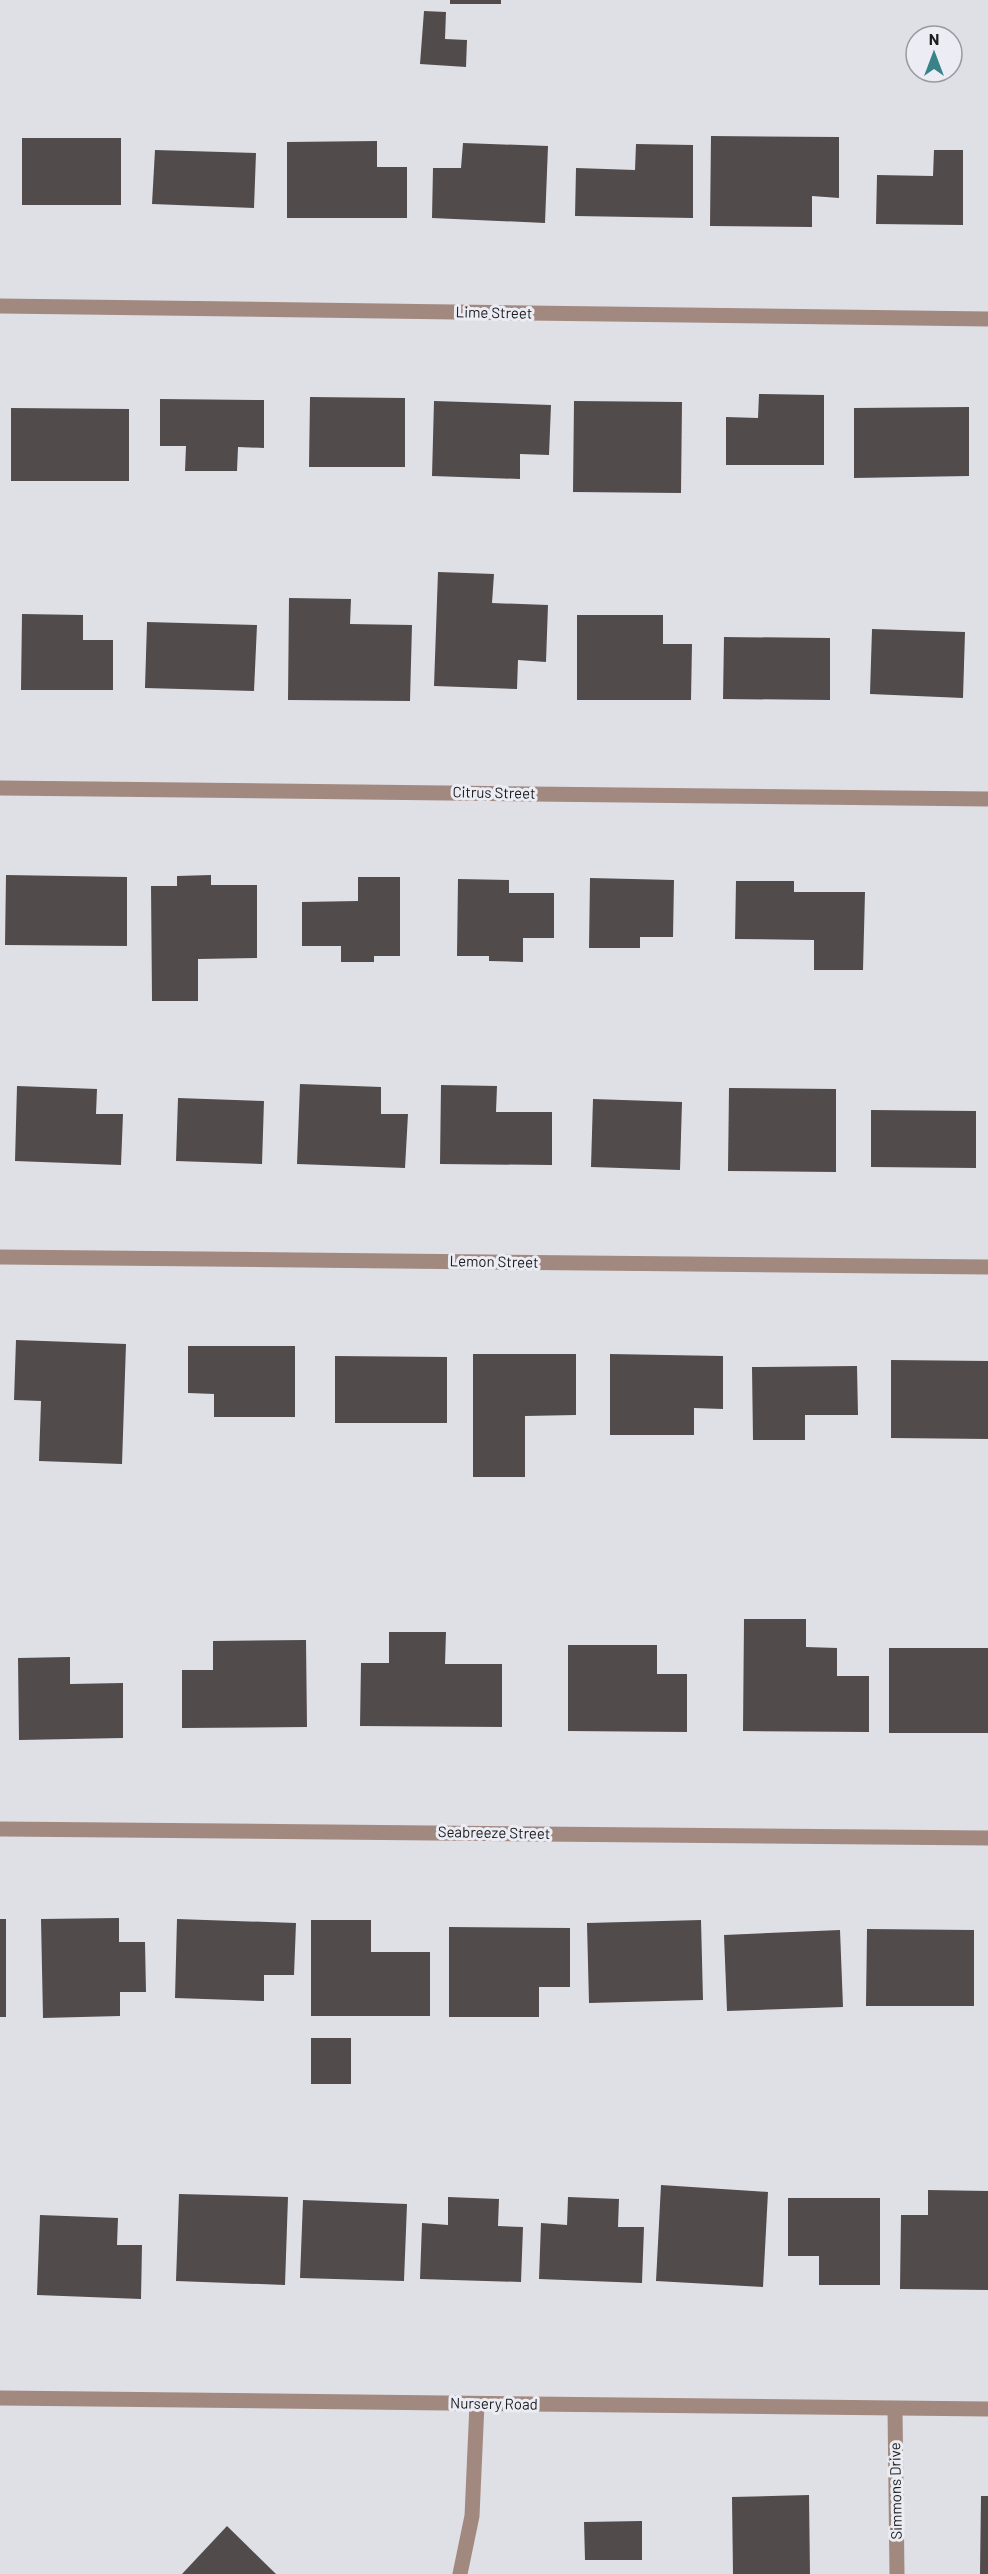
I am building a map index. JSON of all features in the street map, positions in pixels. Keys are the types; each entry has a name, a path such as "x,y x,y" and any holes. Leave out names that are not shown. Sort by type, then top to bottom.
{"street":[{"name":"Lime Street","path":"0,306 988,319"},
{"name":"Citrus Street","path":"0,788 988,799"},
{"name":"Lemon Street","path":"0,1257 988,1267"},
{"name":"Seabreeze Street","path":"0,1828 988,1838"},
{"name":"Nursery Road","path":"0,2398 988,2409"},
{"path":"460,2574 472,2516 477,2404"},
{"name":"Simmons Drive","path":"895,2409 897,2574"}],"building":[{"path":"450,0 501,0 501,4 450,4"},
{"path":"424,11 446,12 445,39 467,40 466,67 420,64"},
{"path":"711,136 839,137 839,198 812,196 812,227 710,226"},
{"path":"22,138 121,138 121,205 22,205"},
{"path":"377,141 377,167 407,167 407,218 287,218 287,142"},
{"path":"463,143 548,146 545,223 432,218 433,168 461,168"},
{"path":"636,144 693,145 693,218 575,216 576,168 635,170"},
{"path":"155,150 256,153 254,208 152,204"},
{"path":"934,150 963,150 963,225 876,224 877,175 933,176"},
{"path":"759,394 824,395 824,465 726,465 726,417 758,418"},
{"path":"310,397 405,398 405,467 309,467"},
{"path":"160,399 264,400 264,448 238,447 237,471 185,471 186,446 160,446"},
{"path":"434,401 551,405 549,455 520,454 520,479 432,476"},
{"path":"574,401 682,402 681,493 573,492"},
{"path":"969,407 969,476 854,478 854,408"},
{"path":"11,408 129,409 129,481 11,481"},
{"path":"438,572 494,574 492,603 548,605 546,662 518,660 517,689 434,686"},
{"path":"289,598 351,599 350,624 412,625 410,701 288,700"},
{"path":"22,614 83,615 83,640 113,640 113,690 21,690"},
{"path":"577,615 663,615 663,644 692,644 691,700 577,700"},
{"path":"147,622 257,625 254,691 145,688"},
{"path":"872,629 965,632 963,698 870,694"},
{"path":"724,637 830,638 830,700 723,699"},
{"path":"6,875 127,877 127,946 5,945"},
{"path":"211,875 211,885 257,885 257,958 198,959 198,1001 152,1001 151,886 177,886 177,876"},
{"path":"358,877 400,877 400,956 374,956 374,962 341,962 341,946 302,946 302,902 358,901"},
{"path":"590,878 674,880 673,937 640,937 640,948 589,948"},
{"path":"458,879 509,880 509,893 554,893 554,938 523,938 523,962 489,961 489,956 457,956"},
{"path":"736,881 794,881 794,892 865,892 863,970 814,970 814,940 735,939"},
{"path":"300,1084 381,1087 381,1114 408,1114 405,1168 297,1164"},
{"path":"441,1085 497,1086 496,1112 552,1112 552,1165 440,1164"},
{"path":"17,1086 97,1089 96,1114 123,1114 121,1165 15,1161"},
{"path":"729,1088 836,1089 836,1172 728,1171"},
{"path":"178,1098 264,1101 262,1164 176,1161"},
{"path":"593,1099 682,1102 680,1170 591,1167"},
{"path":"871,1110 976,1111 976,1168 871,1167"},
{"path":"16,1340 126,1344 122,1464 39,1461 41,1401 14,1400"},
{"path":"188,1346 295,1346 295,1417 214,1417 214,1394 188,1393"},
{"path":"473,1354 576,1354 576,1415 525,1416 525,1477 473,1477"},
{"path":"610,1354 723,1356 723,1409 694,1408 694,1435 610,1435"},
{"path":"335,1356 447,1357 447,1423 335,1423"},
{"path":"891,1360 988,1361 988,1439 891,1438"},
{"path":"857,1366 858,1415 805,1415 805,1440 753,1440 752,1367"},
{"path":"744,1619 806,1619 806,1647 837,1648 837,1676 869,1676 869,1732 743,1731"},
{"path":"389,1632 446,1632 445,1664 502,1664 502,1727 360,1726 361,1663 389,1663"},
{"path":"306,1640 307,1727 182,1728 182,1670 213,1670 213,1641"},
{"path":"568,1645 657,1645 657,1674 687,1674 687,1732 568,1731"},
{"path":"889,1648 988,1648 988,1733 889,1733"},
{"path":"70,1657 70,1684 123,1683 123,1738 19,1740 18,1658"},
{"path":"119,1918 119,1942 145,1942 146,1992 120,1992 120,2016 43,2018 41,1919"},
{"path":"0,1919 6,1919 6,2017 0,2017"},
{"path":"177,1919 296,1923 294,1975 264,1975 264,2001 175,1998"},
{"path":"311,1920 371,1920 371,1952 430,1952 430,2016 311,2016"},
{"path":"701,1920 703,2000 589,2003 587,1923"},
{"path":"449,1927 570,1928 570,1987 539,1987 539,2017 449,2017"},
{"path":"867,1929 974,1930 974,2006 866,2006"},
{"path":"840,1930 843,2007 727,2011 724,1935"},
{"path":"311,2038 351,2038 351,2084 311,2084"},
{"path":"661,2185 768,2192 763,2287 656,2281"},
{"path":"928,2190 988,2191 988,2290 900,2289 901,2215 928,2215"},
{"path":"179,2194 288,2197 285,2285 176,2281"},
{"path":"448,2197 499,2199 498,2226 523,2227 521,2282 420,2279 422,2223 448,2225"},
{"path":"568,2197 619,2199 618,2227 644,2227 642,2283 539,2279 541,2223 567,2225"},
{"path":"788,2198 880,2198 880,2285 819,2285 819,2256 788,2256"},
{"path":"303,2200 407,2204 404,2281 300,2278"},
{"path":"40,2215 118,2218 117,2245 142,2245 141,2299 37,2295"},
{"path":"809,2495 810,2574 733,2574 732,2497"},
{"path":"981,2496 988,2496 988,2574 980,2574"},
{"path":"642,2521 642,2560 585,2560 584,2522"},
{"path":"227,2526 276,2574 182,2574"}]}
